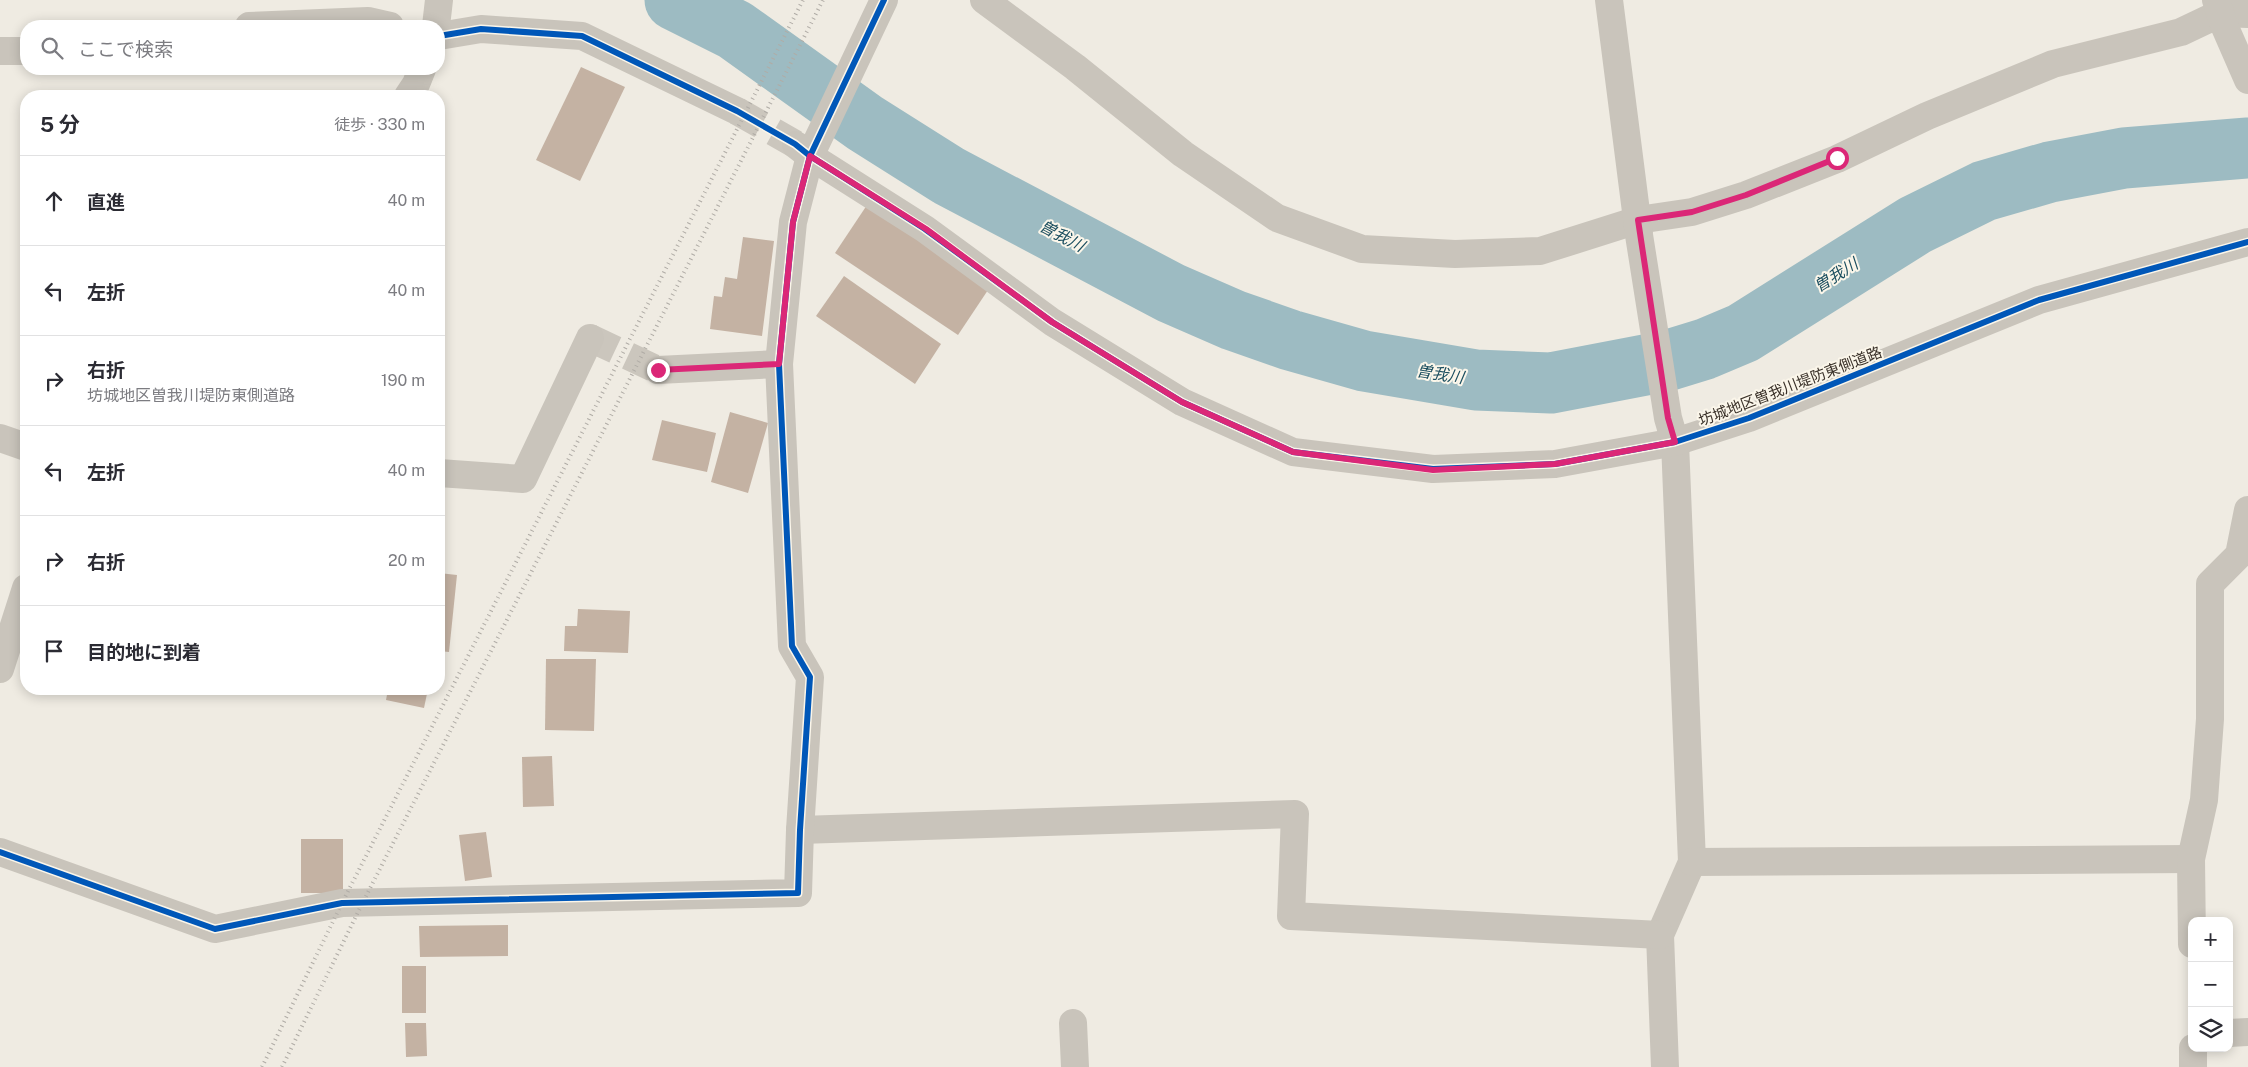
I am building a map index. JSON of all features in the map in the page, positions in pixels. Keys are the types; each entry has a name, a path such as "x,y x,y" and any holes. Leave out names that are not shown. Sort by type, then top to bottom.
{"street":[{"path":"0,852 215,929 342,903 798,894 800,830 810,676 792,646 779,364 802,150 822,130 884,0"},
{"path":"984,0 1075,67 1183,154 1277,218 1362,249 1454,254 1540,251 1639,228 1746,195 1837,158 1927,116 2053,64 2181,32 2228,13 2248,80"},
{"path":"1609,0 1639,228 1671,430 1692,862 1660,935 1665,1067"},
{"path":"445,21 481,30 582,36 737,111"},
{"path":"0,51 20,51"},
{"path":"412,90 420,75"},
{"name":"坊城地区曽我川堤防東側道路","path":"802,150 926,229 1060,327 1182,402 1293,452 1433,470 1555,464 1671,430 1749,418 2039,300 2248,242"},
{"path":"445,473 523,479 590,338"},
{"path":"658,370 779,364"},
{"path":"0,438 20,445"},
{"path":"2192,917 2191,859 2204,800 2210,719 2210,584 2239,555 2248,510"},
{"path":"0,669 20,607"},
{"path":"800,830 1295,814 1290,916 1660,935"},
{"path":"1692,862 2191,859"},
{"path":"1073,1022 1075,1067"},
{"path":"2233,1033 2248,1032"},
{"path":"2193,1052 2194,1067"}],"building":[{"path":"581,67 625,87 580,181 536,160"},
{"path":"869,202 992,284 958,335 835,253"},
{"path":"743,237 774,241 762,336 710,329 714,296 722,297 725,277 737,279"},
{"path":"844,276 941,344 915,384 816,316"},
{"path":"730,412 768,423 748,493 711,482"},
{"path":"662,420 716,433 707,472 652,460"},
{"path":"445,574 457,575 449,652 445,652"},
{"path":"578,609 630,611 628,653 564,651 565,626 577,626"},
{"path":"546,659 596,659 594,731 545,730"},
{"path":"387,695 427,695 424,708 386,700"},
{"path":"552,756 554,806 523,807 522,757"},
{"path":"486,832 492,877 465,881 459,835"},
{"path":"301,839 343,839 343,893 301,893"},
{"path":"508,925 508,956 420,957 419,926"},
{"path":"402,966 426,966 426,1013 402,1013"},
{"path":"405,1023 426,1023 427,1056 406,1057"}],"waterway":[{"name":"曽我川","path":"675,0 735,30 865,123 949,176 1171,293 1233,320 1290,340 1364,361 1476,380 1551,383 1666,361 1705,349 1743,333 1915,225 1984,191 2050,172 2124,158 2248,148"}],"tunnel":[{"path":"737,111 795,144"},
{"path":"590,338 658,370"}],"railway":[{"path":"262,1067 342,903 803,0"},
{"path":"282,1067 362,904 823,0"}],"cycle path":[{"path":"0,852 215,929 342,903 798,893 810,677 792,646 779,364 793,222 810,156 884,0"},
{"path":"445,35 481,29 582,36 737,111 795,144 810,156 925,229 1052,322 1182,402 1293,452 1433,469 1555,464 1675,442 1749,418 2039,300 2248,242"}],"route":[{"path":"658,370 779,364 793,222 810,156 926,229 1052,322 1182,402 1293,452 1433,470 1555,464 1675,442 1668,418 1638,220 1692,212 1746,195 1837,158"}]}
